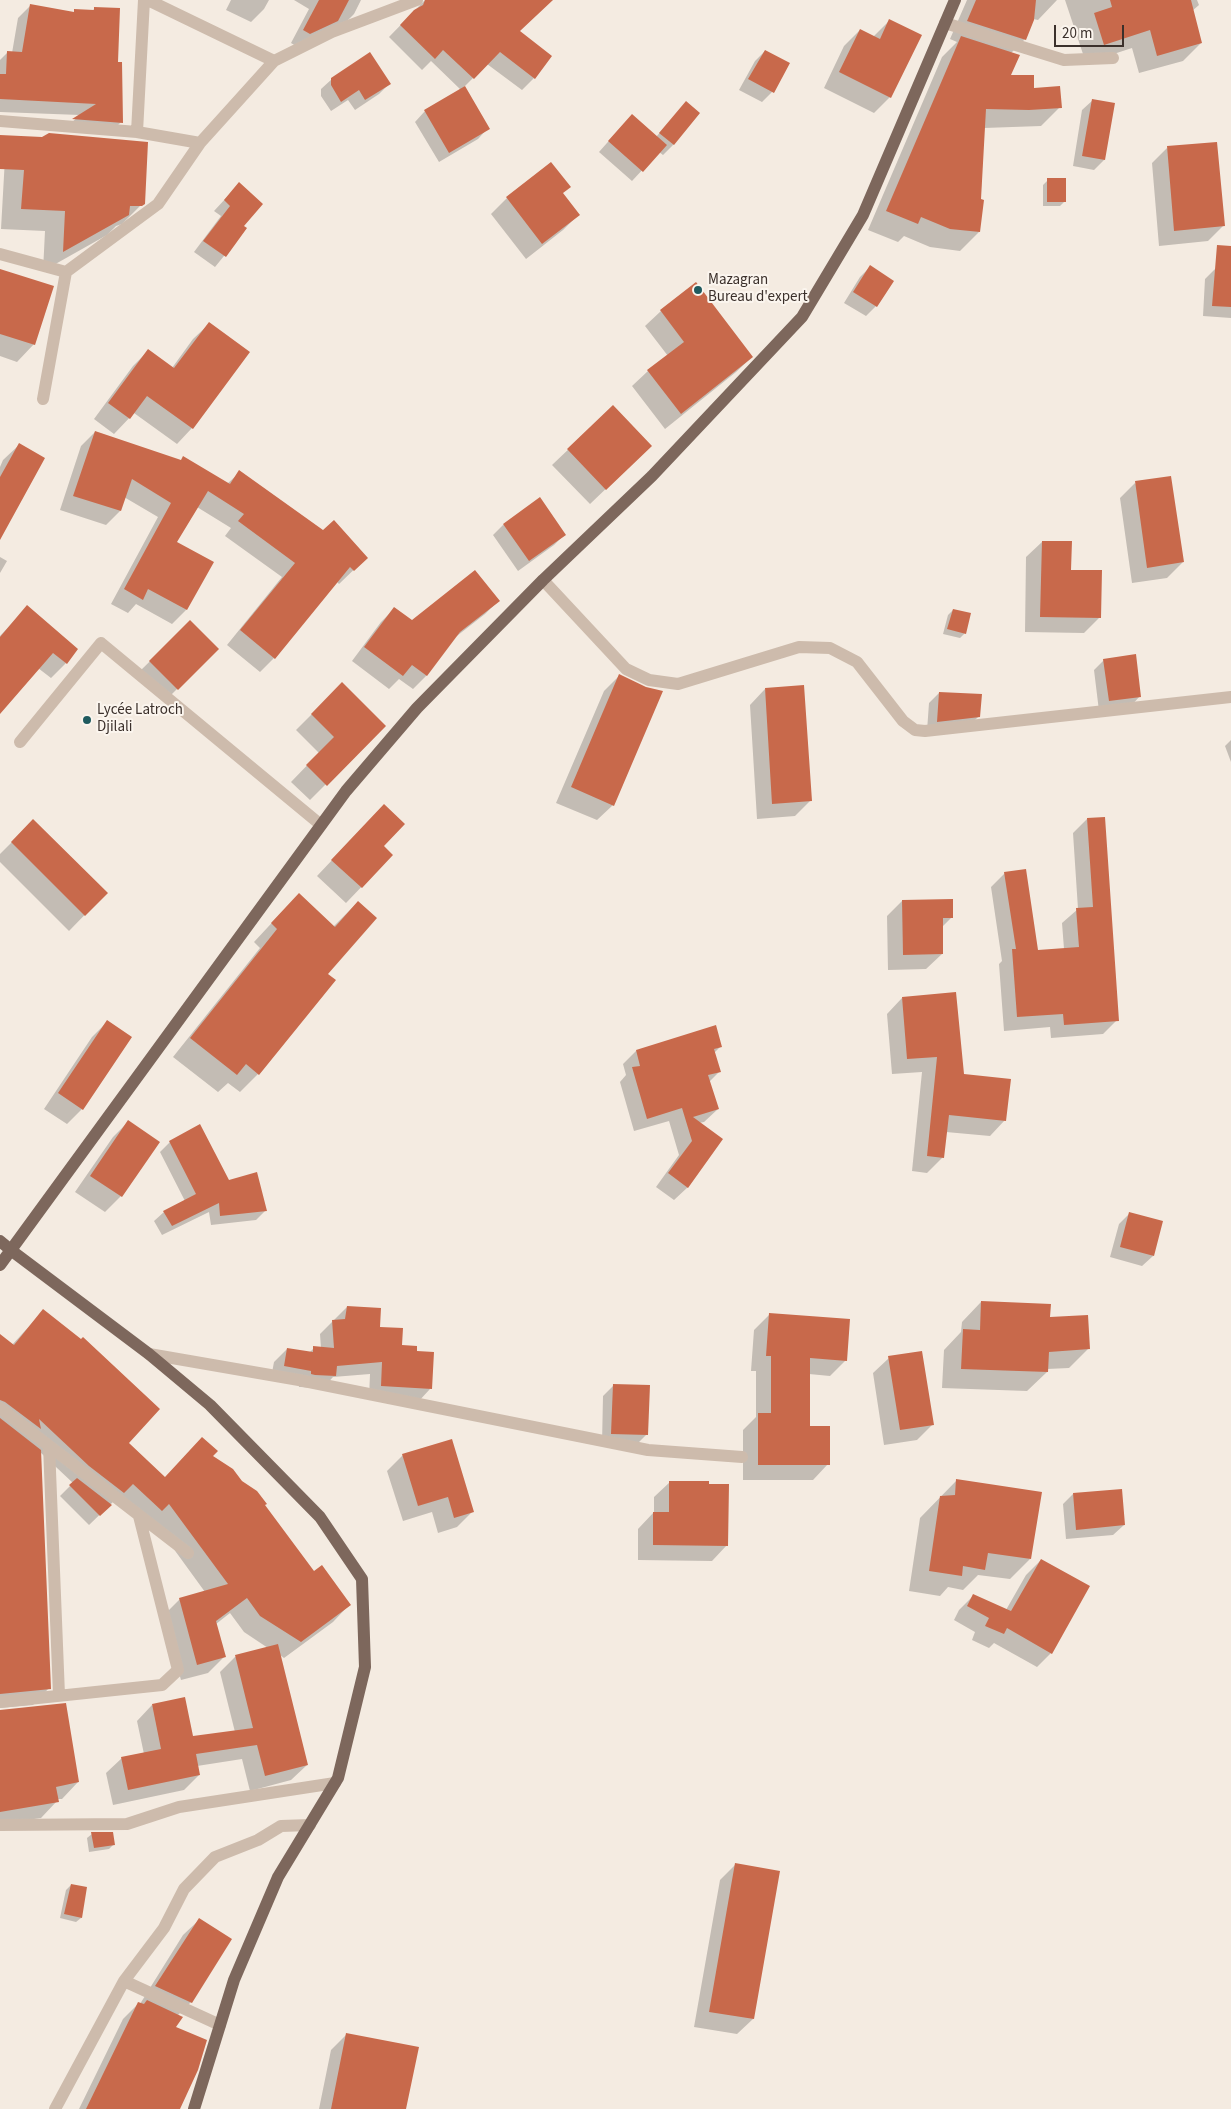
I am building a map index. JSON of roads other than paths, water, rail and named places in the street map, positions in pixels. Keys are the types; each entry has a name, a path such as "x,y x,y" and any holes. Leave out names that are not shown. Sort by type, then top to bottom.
{"main road":[{"path":"0,1265 346,791 417,708 543,580 652,476 802,317 863,215 955,0"},
{"path":"0,1240 149,1354 210,1405 320,1517 362,1579 365,1667 335,1783 278,1877 234,1980 194,2109"}],"street":[{"path":"138,132 146,0 274,61"},
{"path":"43,398 66,272 158,204 200,143 274,61 332,32 417,0"},
{"path":"945,23 1064,60 1113,58"},
{"path":"0,121 138,132 200,143"},
{"path":"0,254 66,272"},
{"path":"543,580 626,669 649,680 678,684 799,647 830,648 858,662 903,722 915,730 924,731 1231,697"},
{"path":"20,742 101,643 321,825"},
{"path":"149,1354 299,1380 648,1450 742,1457"},
{"path":"0,1408 188,1553"},
{"path":"49,1446 60,1695"},
{"path":"0,1702 162,1685 178,1670 139,1516"},
{"path":"0,1825 127,1824 179,1807 335,1783"},
{"path":"55,2109 124,1981 164,1928 184,1889 216,1857 258,1840 281,1826 310,1825"},
{"path":"124,1981 220,2025"}],"place":[{"name":"Mazagran Bureau d'expert","path":"698,290"},
{"name":"Lycée Latroch Djilali","path":"87,720"}]}
